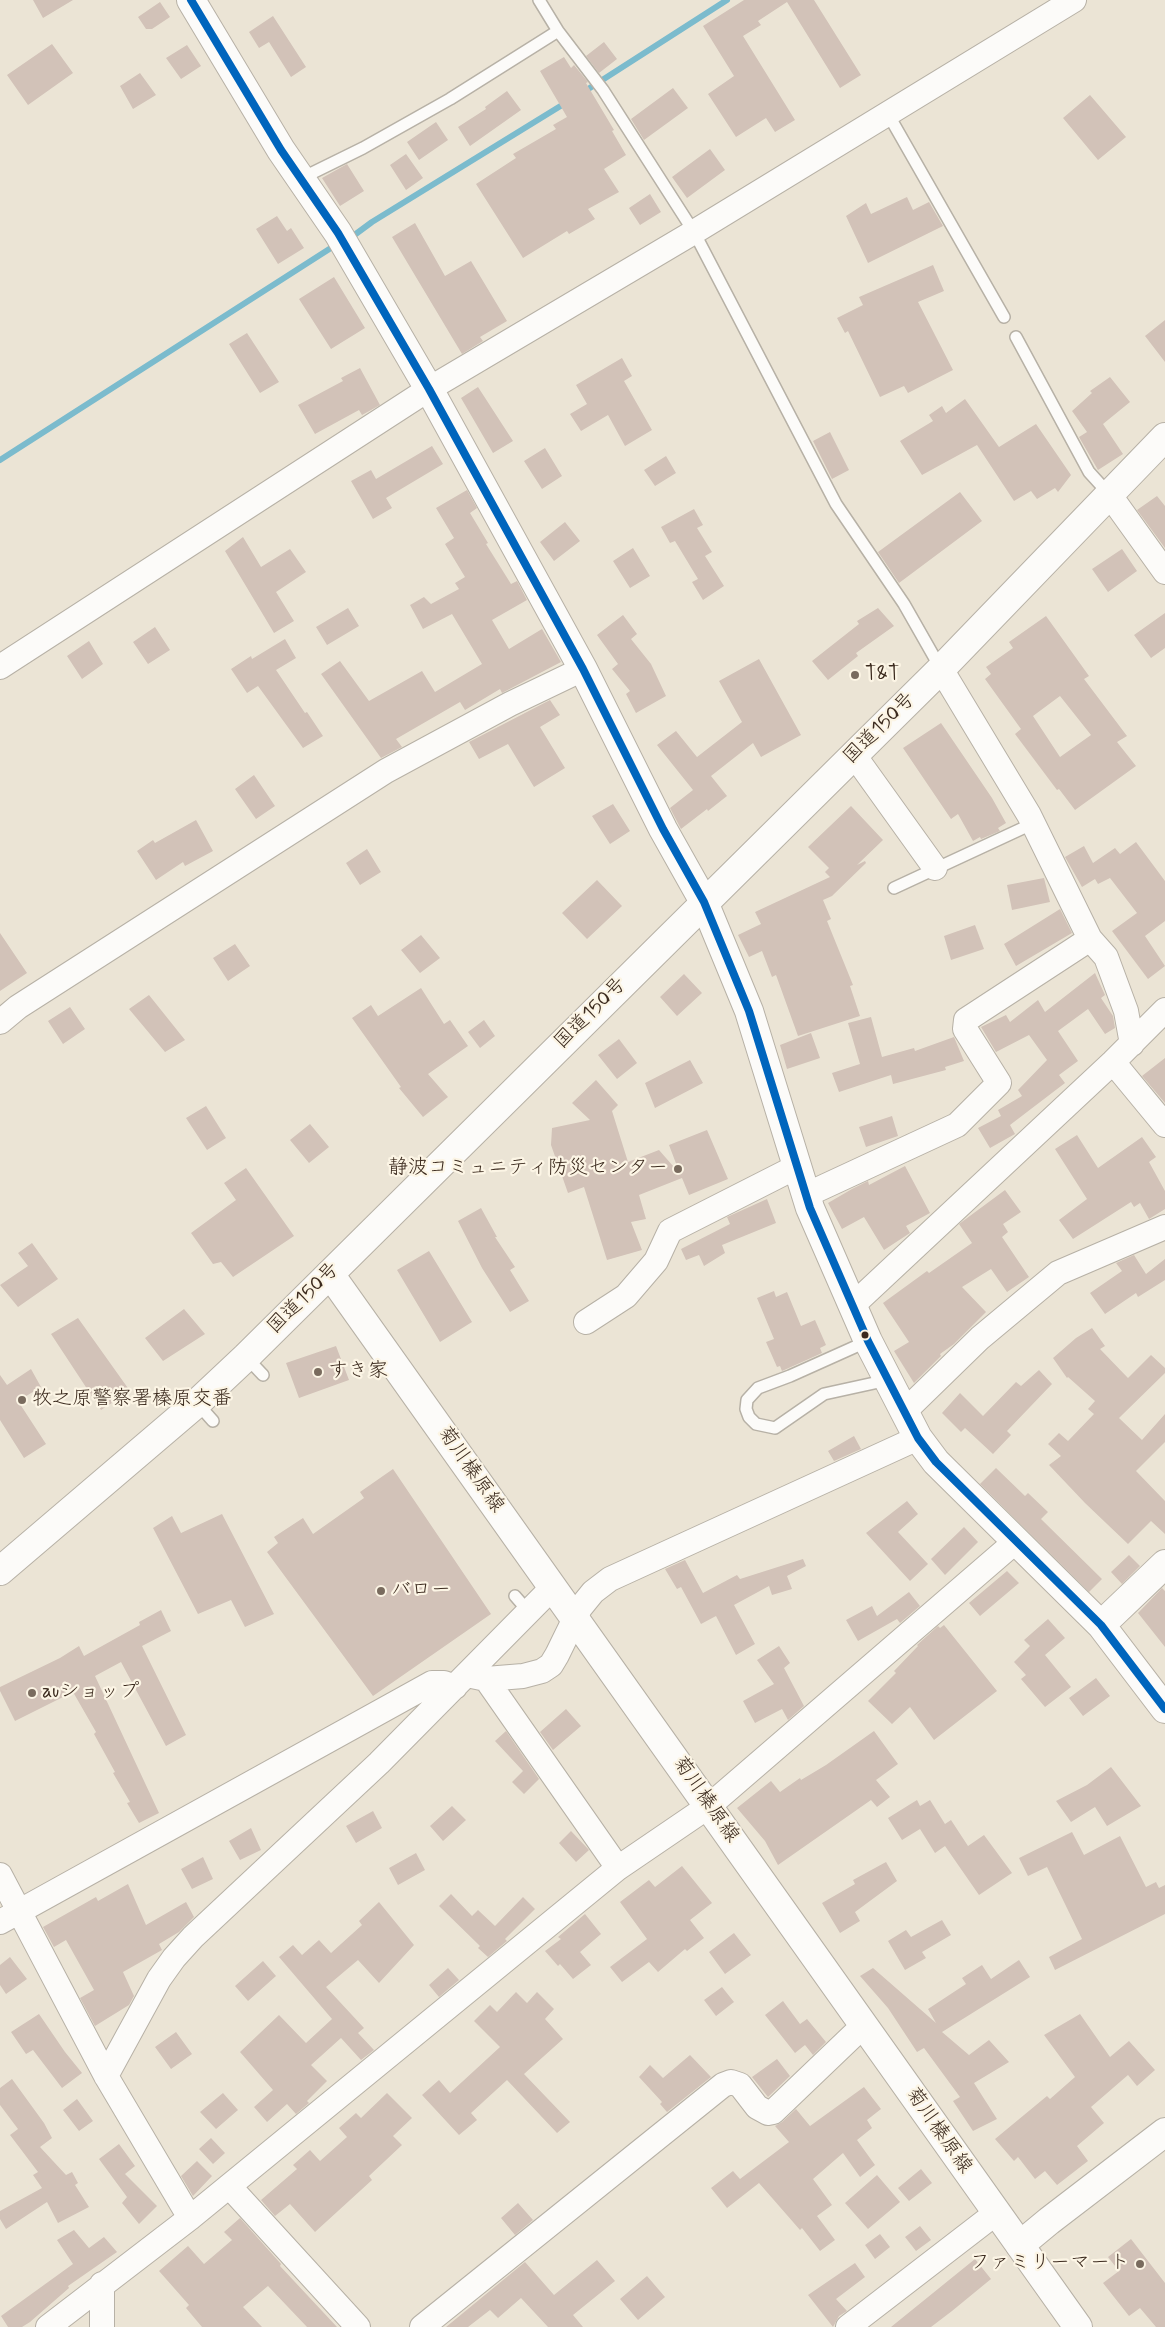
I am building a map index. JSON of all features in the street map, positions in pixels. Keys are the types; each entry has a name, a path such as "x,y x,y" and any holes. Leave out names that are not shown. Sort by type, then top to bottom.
{"main road":[{"path":"192,0 281,150 302,178 343,243 429,390 583,669 663,829 704,902 749,1011 806,1196 868,1341 918,1438 936,1462 1101,1625 1165,1709"},
{"name":"国道150号","path":"0,1571 205,1412 254,1366 330,1274 941,669 1165,437"},
{"name":"菊川榛原線","path":"330,1274 1078,2327"},
{"path":"1101,1625 1165,1564"},
{"path":"1020,2245 1049,2220 1165,2132"}],"street":[{"path":"0,667 429,390 694,232 1074,0"},
{"path":"1109,494 1165,572"},
{"path":"0,1022 18,1007 386,772 510,704 583,669"},
{"path":"941,669 1034,823 1090,939 1106,957 1126,1011 1132,1044"},
{"path":"854,755 935,868"},
{"path":"806,1196 957,1125 999,1083 965,1028 966,1020 1090,939"},
{"path":"852,1306 1113,1062 1165,1010"},
{"path":"1113,1062 1165,1124"},
{"path":"586,1322 626,1296 656,1261 670,1231 796,1168"},
{"path":"904,1412 980,1338 1058,1273 1165,1227"},
{"path":"9,1916 432,1684 523,1676 542,1672 551,1665 557,1655 574,1617 593,1592 610,1579 918,1438"},
{"path":"48,2327 190,2218 618,1868 709,1806 1015,1542"},
{"path":"106,2076 159,1979 174,1958 193,1938 470,1680 522,1603 553,1587"},
{"path":"470,1680 618,1868"},
{"path":"0,1876 9,1916 190,2218"},
{"path":"422,2327 723,2085 731,2082 740,2085 757,2107 768,2113 773,2112 864,2025"},
{"path":"229,2186 358,2327"},
{"path":"848,2327 996,2213"},
{"path":"102,2284 102,2327"}],"lane":[{"path":"539,0 558,31 602,90 694,232 836,504 904,604 941,669"},
{"path":"302,178 363,148 450,99 558,31"},
{"path":"888,114 1004,317"},
{"path":"1016,337 1089,472 1109,494"},
{"path":"894,888 1034,823"},
{"path":"868,1341 790,1376 758,1388 747,1400 746,1409 749,1417 756,1424 775,1428 824,1394 888,1380"}],"building":[{"path":"33,0 73,0 43,18"},
{"path":"744,0 814,0 861,75 840,88 787,2 758,21 761,25 743,36 795,120 775,132 766,118 736,137 708,94 734,76 703,26"},
{"path":"160,2 170,17 152,29 146,29 138,17"},
{"path":"273,16 306,67 291,77 269,42 259,48 249,32"},
{"path":"604,42 617,59 599,73 586,56"},
{"path":"52,44 73,73 28,105 7,75"},
{"path":"187,45 201,66 181,79 166,58"},
{"path":"564,57 571,68 574,65 588,82 586,83 614,130 612,131 626,155 604,169 619,192 588,209 595,219 569,234 567,231 523,258 476,184 516,158 513,154 556,129 553,125 567,117 540,71"},
{"path":"140,73 156,95 133,109 120,86"},
{"path":"673,88 688,108 644,140 631,119"},
{"path":"507,91 521,110 470,146 458,127 486,109 485,107"},
{"path":"1090,95 1126,137 1098,160 1063,118"},
{"path":"436,122 448,140 419,160 407,142"},
{"path":"710,149 725,170 687,198 672,177"},
{"path":"406,154 423,178 406,190 390,165"},
{"path":"347,164 364,191 340,206 322,178"},
{"path":"650,194 661,212 640,225 629,208"},
{"path":"907,197 913,210 929,202 943,226 868,263 846,216 866,203 871,214"},
{"path":"277,216 287,231 291,228 304,248 278,264 256,229"},
{"path":"415,223 445,276 471,261 507,321 480,337 483,341 462,354 392,237"},
{"path":"933,265 944,291 918,302 953,370 908,393 904,386 880,397 848,331 845,333 837,318 863,305 859,297"},
{"path":"334,277 365,328 331,349 299,299"},
{"path":"1165,320 1165,362 1145,336"},
{"path":"247,333 279,382 260,393 229,344"},
{"path":"622,358 632,376 624,381 652,430 625,446 608,415 581,431 570,414 587,404 576,385"},
{"path":"360,368 380,405 362,415 359,410 315,434 298,405 343,381 341,378"},
{"path":"1110,377 1130,402 1103,424 1123,454 1098,470 1079,437 1087,432 1072,411 1092,393 1090,391"},
{"path":"478,387 513,441 493,453 461,398"},
{"path":"965,399 999,447 1036,424 1071,475 1058,492 1055,488 1037,499 1031,491 1014,501 977,445 922,475 900,441 933,421 929,415 942,406 946,413"},
{"path":"830,432 849,470 832,479 813,441"},
{"path":"432,446 443,464 386,498 392,508 373,519 351,481 371,470 376,479"},
{"path":"545,448 562,476 542,489 524,461"},
{"path":"666,456 676,473 655,486 644,470"},
{"path":"467,490 477,508 470,513 488,543 486,544 511,584 517,581 527,600 492,620 509,649 542,629 561,662 502,693 500,689 465,710 460,702 396,739 402,747 381,758 321,674 340,661 369,701 422,671 435,692 482,664 452,614 423,629 410,605 424,597 431,604 459,589 455,583 465,577 445,544 454,538 436,508"},
{"path":"960,492 982,521 899,583 878,552"},
{"path":"1157,496 1165,506 1165,548 1137,510"},
{"path":"694,509 703,525 697,528 712,552 705,556 724,586 703,600 692,582 698,579 675,541 670,543 661,527"},
{"path":"565,522 580,541 554,561 540,542"},
{"path":"243,537 261,567 290,549 306,572 276,592 294,621 274,633 225,551"},
{"path":"633,548 650,576 630,588 613,561"},
{"path":"1122,549 1137,571 1108,592 1092,569"},
{"path":"348,608 359,626 327,645 316,627"},
{"path":"878,608 894,626 856,653 858,656 828,680 812,661 859,624 857,621"},
{"path":"1165,613 1165,648 1151,658 1134,635"},
{"path":"623,615 637,634 631,639 651,664 666,696 636,713 626,694 630,691 612,669 618,664 597,635"},
{"path":"1046,616 1089,676 1084,679 1127,736 1117,742 1136,766 1075,810 1059,789 1057,790 1015,734 1021,729 985,679 991,674 986,667 1013,648 1009,642","holes":["1060,696 1091,735 1060,757 1033,716"]},
{"path":"155,627 170,650 148,664 133,642"},
{"path":"285,639 296,658 276,670 323,736 303,748 258,686 247,693 231,669 251,656 252,659"},
{"path":"89,641 103,664 82,679 67,656"},
{"path":"759,659 801,735 761,757 753,743 711,776 727,796 681,829 670,808 693,790 657,745 676,731 697,757 742,722 719,681"},
{"path":"550,700 560,715 540,727 565,768 534,787 508,744 479,759 469,742"},
{"path":"941,723 992,798 1006,823 998,828 1000,831 973,841 958,814 951,819 903,748"},
{"path":"254,775 275,806 256,819 235,789"},
{"path":"613,804 630,831 610,844 592,816"},
{"path":"851,806 883,840 857,865 865,861 866,863 832,896 823,900 831,919 827,921 853,985 850,986 860,1016 798,1036 776,975 772,977 762,951 749,957 738,935 761,924 755,912 830,877 825,872 829,868 808,847"},
{"path":"196,820 213,851 185,866 183,862 156,880 137,851 153,840 155,843"},
{"path":"1136,842 1165,881 1165,921 1145,936 1165,966 1148,979 1112,931 1137,913 1110,878 1098,884 1095,879 1082,887 1065,857 1084,846 1093,863 1115,848 1120,854"},
{"path":"367,849 381,872 360,885 346,863"},
{"path":"1044,878 1050,902 1012,910 1007,885"},
{"path":"597,880 622,906 587,939 562,913"},
{"path":"1060,909 1072,933 1016,966 1004,944"},
{"path":"975,925 984,949 951,960 944,936"},
{"path":"0,933 27,973 0,991"},
{"path":"421,935 440,958 420,973 401,950"},
{"path":"235,944 250,966 228,981 213,958"},
{"path":"1095,973 1105,995 1101,998 1113,1016 1115,1028 1105,1034 1088,1009 1058,1031 1078,1061 1059,1075 1065,1083 1010,1125 1015,1134 990,1148 978,1128 1001,1116 998,1110 1022,1096 1018,1090 1047,1060 1029,1035 996,1052 981,1027 1006,1015 1010,1022 1038,1000 1045,1012"},
{"path":"684,974 702,993 677,1016 660,997"},
{"path":"421,988 444,1024 450,1020 468,1046 428,1074 448,1097 423,1117 399,1088 401,1087 352,1018 371,1005 378,1016"},
{"path":"149,995 185,1040 165,1052 129,1009"},
{"path":"70,1007 85,1029 63,1044 48,1021"},
{"path":"871,1017 882,1057 914,1048 915,1051 954,1037 964,1061 945,1067 946,1070 893,1084 891,1075 839,1092 832,1073 860,1064 848,1023"},
{"path":"484,1020 495,1036 480,1048 468,1032"},
{"path":"811,1033 820,1058 787,1069 780,1045"},
{"path":"619,1039 637,1063 617,1079 598,1055"},
{"path":"1165,1058 1165,1103 1142,1076"},
{"path":"690,1060 703,1083 655,1108 645,1083"},
{"path":"596,1080 618,1105 612,1111 628,1162 659,1150 680,1174 669,1145 707,1130 728,1179 689,1195 682,1178 639,1195 646,1219 631,1222 642,1250 607,1260 584,1187 568,1193 551,1145 552,1128 590,1120 572,1103"},
{"path":"206,1106 226,1138 207,1150 186,1118"},
{"path":"892,1116 898,1136 866,1147 859,1127"},
{"path":"310,1124 329,1147 309,1163 290,1140"},
{"path":"1077,1135 1098,1168 1142,1137 1156,1157 1149,1162 1165,1191 1165,1209 1149,1219 1140,1203 1134,1207 1131,1202 1073,1239 1059,1220 1087,1199 1055,1149"},
{"path":"905,1166 930,1213 906,1226 910,1233 884,1250 864,1217 842,1229 828,1203 868,1181 869,1185"},
{"path":"246,1168 294,1236 233,1277 221,1262 213,1264 191,1233 236,1200 224,1183"},
{"path":"1005,1190 1021,1212 1003,1224 1008,1232 1002,1237 1029,1277 1007,1292 991,1269 962,1287 986,1312 954,1344 940,1354 941,1356 914,1383 894,1351 909,1342 883,1303 927,1271 929,1273 972,1243 959,1224"},
{"path":"767,1199 776,1223 722,1245 725,1253 704,1266 699,1255 686,1260 681,1249 730,1224 727,1217"},
{"path":"481,1208 497,1237 495,1237 515,1267 510,1270 529,1301 510,1312 482,1268 458,1221"},
{"path":"32,1243 58,1279 18,1307 0,1285 28,1266 18,1253"},
{"path":"429,1251 472,1322 440,1342 397,1270"},
{"path":"1134,1255 1146,1274 1165,1259 1165,1280 1138,1297 1136,1293 1105,1314 1090,1293 1122,1271 1116,1263"},
{"path":"774,1291 776,1297 787,1292 801,1326 815,1320 826,1345 820,1348 822,1353 782,1371 780,1366 777,1367 766,1342 774,1339 757,1298"},
{"path":"184,1309 205,1334 163,1361 145,1338"},
{"path":"78,1318 130,1391 101,1410 51,1334"},
{"path":"1092,1328 1105,1346 1100,1349 1128,1378 1151,1355 1165,1368 1165,1373 1119,1418 1142,1440 1165,1414 1165,1442 1136,1471 1165,1501 1165,1534 1151,1521 1128,1544 1049,1465 1061,1456 1048,1444 1059,1433 1068,1441 1094,1414 1088,1409 1095,1401 1067,1378 1053,1358 1076,1338"},
{"name":"すき家","path":"336,1346 349,1380 299,1398 286,1363"},
{"path":"31,1369 41,1387 18,1401 46,1444 24,1458 0,1420 0,1375 7,1385"},
{"path":"1039,1370 1052,1384 1007,1431 1011,1435 993,1454 965,1428 961,1432 942,1413 960,1393 983,1416 1016,1382 1021,1386"},
{"path":"854,1436 861,1449 834,1461 828,1451"},
{"path":"996,1468 1025,1496 1028,1493 1048,1512 1041,1519 1102,1579 1089,1592 980,1484"},
{"path":"393,1469 491,1614 373,1696 267,1552 278,1543 274,1537 303,1518 313,1534 364,1498 360,1492"},
{"path":"907,1501 918,1514 898,1532 928,1564 910,1581 866,1533"},
{"path":"222,1514 274,1614 245,1627 231,1600 198,1614 153,1528 172,1516 181,1533"},
{"path":"964,1527 978,1542 945,1575 931,1559"},
{"path":"1129,1555 1140,1566 1122,1584 1111,1572"},
{"path":"803,1559 806,1566 787,1576 792,1589 772,1595 769,1586 734,1605 755,1644 736,1655 716,1616 701,1624 681,1587 677,1589 665,1569 685,1560 703,1593 737,1575 740,1579"},
{"path":"1007,1571 1019,1583 980,1616 969,1603"},
{"path":"1162,1588 1165,1591 1165,1647 1138,1613"},
{"path":"909,1592 920,1606 900,1623 897,1619 858,1641 846,1620 872,1606 877,1616"},
{"path":"161,1610 171,1631 142,1646 186,1735 166,1746 121,1662 95,1676 159,1813 139,1823 127,1803 130,1802 94,1734 96,1732 73,1692 15,1721 0,1691 0,1687 60,1658 79,1646 84,1656 140,1625 139,1622"},
{"path":"1048,1619 1065,1638 1045,1655 1071,1687 1045,1707 1021,1679 1026,1675 1014,1662 1030,1646 1024,1640"},
{"path":"944,1625 997,1691 934,1740 910,1707 892,1724 868,1701 896,1673 894,1671 917,1645 938,1626 940,1628"},
{"path":"779,1646 790,1663 784,1668 804,1706 788,1720 782,1709 755,1723 743,1701 774,1684 757,1660"},
{"path":"1096,1678 1110,1696 1083,1716 1069,1698"},
{"path":"566,1709 581,1726 553,1750 540,1732"},
{"path":"506,1731 539,1779 524,1794 512,1782 523,1771 495,1741"},
{"path":"874,1731 898,1764 876,1780 890,1797 877,1807 871,1800 778,1865 765,1841 737,1808 771,1781 780,1792 800,1778 801,1780 826,1765"},
{"path":"1111,1767 1141,1806 1107,1826 1095,1807 1071,1822 1056,1801 1087,1785"},
{"path":"917,1800 920,1806 930,1800 945,1824 951,1820 968,1846 984,1835 1012,1873 979,1895 945,1846 935,1853 920,1829 902,1840 888,1818"},
{"path":"452,1806 466,1820 443,1841 430,1826"},
{"path":"373,1811 382,1828 356,1843 346,1826"},
{"path":"251,1828 261,1850 240,1860 229,1841"},
{"path":"571,1831 589,1850 576,1862 559,1843"},
{"path":"1072,1832 1084,1855 1120,1836 1146,1887 1156,1882 1159,1888 1165,1885 1165,1914 1055,1970 1049,1957 1082,1939 1047,1867 1028,1876 1019,1858"},
{"path":"416,1853 425,1870 398,1885 389,1868"},
{"path":"203,1857 213,1879 192,1889 181,1869"},
{"path":"886,1862 897,1881 855,1912 860,1921 840,1933 822,1903 855,1884 853,1880"},
{"path":"682,1866 712,1903 690,1920 704,1938 687,1951 685,1949 658,1972 649,1962 622,1982 610,1967 647,1939 620,1902 649,1880 655,1887"},
{"path":"128,1884 146,1925 186,1902 194,1917 179,1932 159,1944 162,1950 123,1972 134,1996 129,2005 95,2026 80,1998 94,1990 66,1940 54,1947 43,1927 96,1897 98,1901"},
{"path":"451,1894 472,1916 478,1910 495,1926 523,1897 535,1909 505,1939 507,1941 488,1957 478,1948 480,1946 439,1906"},
{"path":"379,1902 414,1945 379,1983 358,1960 326,1987 364,2028 358,2033 374,2050 361,2060 341,2038 311,2065 327,2081 307,2101 309,2103 296,2114 287,2104 267,2122 254,2107 273,2090 240,2052 279,2015 306,2043 332,2019 279,1957 293,1945 302,1955 319,1940 331,1953 362,1925 359,1921"},
{"path":"585,1914 601,1934 580,1952 591,1965 573,1979 545,1951 561,1939 558,1937"},
{"path":"942,1920 951,1935 922,1952 926,1958 905,1970 888,1941 906,1930 911,1937"},
{"path":"734,1933 751,1955 725,1974 709,1952"},
{"path":"10,1957 27,1979 6,1994 0,1985 0,1965"},
{"path":"1019,1960 1030,1977 942,2032 969,2055 989,2040 1009,2062 974,2083 997,2119 973,2131 953,2101 960,2097 924,2048 917,2052 888,2008 860,1976 873,1968 936,2023 928,2009 966,1984 962,1978 982,1965 991,1979"},
{"path":"263,1961 276,1976 248,2001 235,1986"},
{"path":"448,1968 459,1980 439,1997 429,1985"},
{"path":"722,1987 734,2002 716,2016 704,2000"},
{"path":"516,1992 527,2003 537,1992 554,2009 545,2019 563,2039 524,2074 570,2122 557,2133 507,2080 471,2113 477,2120 459,2135 422,2095 439,2080 450,2093 500,2047 474,2021 490,2005 497,2012"},
{"path":"783,2001 800,2024 807,2019 826,2042 813,2055 805,2045 795,2053 765,2015"},
{"path":"39,2014 82,2073 62,2088 33,2050 26,2054 11,2032"},
{"path":"1080,2014 1110,2057 1129,2041 1155,2070 1137,2086 1128,2075 1091,2107 1104,2123 1077,2146 1088,2161 1057,2185 1045,2171 1035,2179 1018,2157 1014,2161 995,2139 1047,2096 1050,2099 1075,2077 1044,2035"},
{"path":"176,2032 192,2054 171,2069 155,2047"},
{"path":"690,2055 711,2077 667,2112 660,2104 662,2102 639,2077 650,2065 663,2078"},
{"path":"777,2059 790,2076 768,2097 752,2077"},
{"path":"12,2079 44,2123 52,2138 40,2147 66,2175 72,2172 78,2183 75,2185 89,2207 58,2223 47,2202 6,2229 0,2219 0,2211 42,2188 33,2175 38,2172 10,2135 18,2129 0,2105 0,2088"},
{"path":"864,2087 881,2109 867,2120 872,2128 857,2140 875,2165 860,2177 843,2153 813,2179 832,2205 817,2216 835,2240 820,2251 802,2228 800,2230 759,2183 727,2208 711,2188 733,2171 740,2179 789,2142 775,2126 796,2109 810,2126"},
{"path":"223,2093 238,2110 216,2129 200,2112"},
{"path":"387,2093 412,2118 393,2136 402,2145 369,2176 372,2180 315,2232 290,2204 275,2216 261,2200 297,2169 293,2165 310,2150 320,2161 347,2137 339,2128 356,2113 361,2118"},
{"path":"77,2099 93,2121 79,2131 63,2110"},
{"path":"211,2138 225,2153 213,2164 199,2149"},
{"path":"119,2144 135,2166 125,2174 157,2206 139,2224 122,2203 127,2197 99,2159"},
{"path":"197,2161 212,2176 193,2196 181,2176"},
{"path":"921,2169 932,2183 909,2201 898,2188"},
{"path":"877,2175 900,2202 868,2229 845,2203"},
{"path":"518,2203 533,2220 515,2235 501,2218"},
{"path":"240,2218 281,2264 280,2266 337,2327 307,2327 268,2286 243,2307 262,2327 202,2327 186,2308 189,2305 159,2271 188,2246 204,2264 232,2240 224,2232"},
{"path":"920,2226 931,2240 916,2251 905,2237"},
{"path":"74,2230 89,2248 104,2237 117,2252 68,2286 69,2288 30,2322 22,2327 8,2327 1,2316 73,2264 57,2240"},
{"path":"880,2234 890,2247 875,2259 865,2245"},
{"path":"1131,2239 1165,2283 1165,2327 1156,2327 1140,2308 1129,2316 1103,2283 1119,2271 1108,2257"},
{"path":"975,2259 991,2279 952,2311 931,2327 891,2327"},
{"path":"597,2260 615,2281 573,2315 583,2327 548,2327 521,2298 498,2318 490,2310 468,2327 446,2327 525,2262 554,2295"},
{"path":"855,2263 865,2277 836,2299 847,2311 839,2316 833,2327 808,2295"},
{"path":"647,2276 665,2297 638,2320 620,2299"}],"waterway":[{"path":"582,93 727,0"},
{"path":"349,239 372,222 567,102"},
{"path":"0,460 334,246 339,245"}],"transit line":[{"path":"191,0 281,150 338,233 429,389 583,669 663,829 704,902 749,1011 810,1208 868,1341 918,1438 936,1462 1101,1625 1165,1709"}],"place":[{"name":"T&T","path":"855,675"},
{"name":"静波コミュニティ防災センター","path":"678,1169"},
{"name":"すき家","path":"318,1372"},
{"name":"牧之原警察署榛原交番","path":"22,1400"},
{"name":"バロー","path":"381,1591"},
{"name":"auショップ","path":"32,1693"},
{"name":"ファミリーマート","path":"1140,2264"}]}
